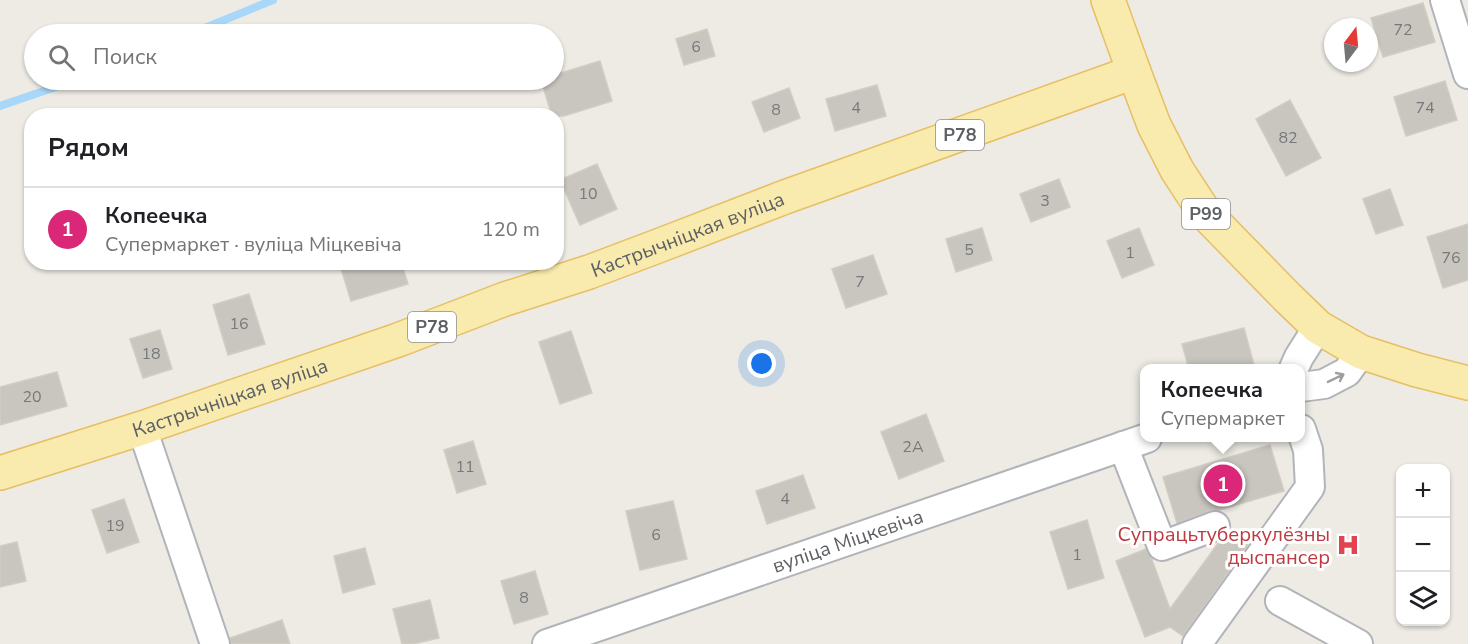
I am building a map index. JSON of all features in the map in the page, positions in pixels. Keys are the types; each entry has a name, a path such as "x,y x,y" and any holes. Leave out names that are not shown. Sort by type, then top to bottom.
{"main road":[{"path":"1108,0 1134,72"},
{"name":"Р99","path":"1134,72 1159,134 1177,170 1205,213 1318,327 1360,352 1417,370 1468,382"},
{"name":"Кастрычніцкая вуліца","path":"0,473 142,428 398,340 505,299 589,272 785,196 1134,72"}],"street":[{"path":"1445,0 1468,74"},
{"path":"1296,364 1318,327"},
{"path":"1305,386 1324,384 1347,372 1360,352"},
{"path":"142,428 215,644"},
{"path":"1197,644 1310,488 1308,450 1305,441"},
{"path":"1135,442 1162,546 1215,526"},
{"name":"вуліца Міцкевіча","path":"547,644 1135,442"},
{"path":"1280,601 1358,644"}],"building":[{"path":"1423,3 1435,42 1383,57 1378,41 1378,18 1371,18"},
{"path":"707,29 715,56 684,65 676,39"},
{"path":"600,61 612,101 564,116 564,108 550,108 544,90 564,90 564,72"},
{"path":"1445,81 1457,120 1406,136 1394,97"},
{"path":"877,85 886,116 835,131 826,99"},
{"path":"789,88 800,118 764,132 752,102"},
{"path":"1290,100 1321,158 1286,176 1256,119"},
{"path":"597,164 617,209 580,225 564,189 564,178"},
{"path":"1059,179 1070,207 1031,222 1020,194"},
{"path":"1390,189 1403,225 1376,234 1363,199"},
{"path":"1468,224 1468,280 1443,288 1427,237"},
{"path":"982,228 992,260 956,272 946,239"},
{"path":"1139,228 1154,265 1122,278 1107,241"},
{"path":"873,255 887,294 846,308 832,269"},
{"path":"341,270 404,270 408,284 351,301"},
{"path":"249,294 265,344 228,355 213,305"},
{"path":"1244,328 1254,364 1188,364 1182,344"},
{"path":"160,330 172,369 143,378 130,339"},
{"path":"571,331 592,393 560,404 539,342"},
{"path":"57,372 67,406 0,425 0,387"},
{"path":"926,414 944,461 899,479 881,432"},
{"path":"473,441 486,484 457,493 444,450"},
{"path":"1270,445 1284,491 1209,511 1177,523 1163,477"},
{"path":"803,475 815,508 767,524 756,491"},
{"path":"124,499 139,542 107,553 92,510"},
{"path":"673,501 687,559 640,570 626,511"},
{"path":"1087,520 1104,578 1068,589 1050,532"},
{"path":"1230,532 1248,545 1183,636 1170,627 1145,637 1116,561 1146,549 1170,609 1219,542"},
{"path":"17,542 26,581 0,587 0,546"},
{"path":"365,548 375,584 343,593 334,556"},
{"path":"535,571 548,614 514,624 501,581"},
{"path":"430,600 439,638 402,644 393,609"},
{"path":"282,620 290,644 231,644 230,638"}],"waterway":[{"path":"214,24 273,0"},
{"path":"0,106 47,90"}],"place":[{"name":"Копеечка","path":"1223,484"},
{"name":"Супрацьтуберкулёзны дыспансер","path":"1348,545"}]}
